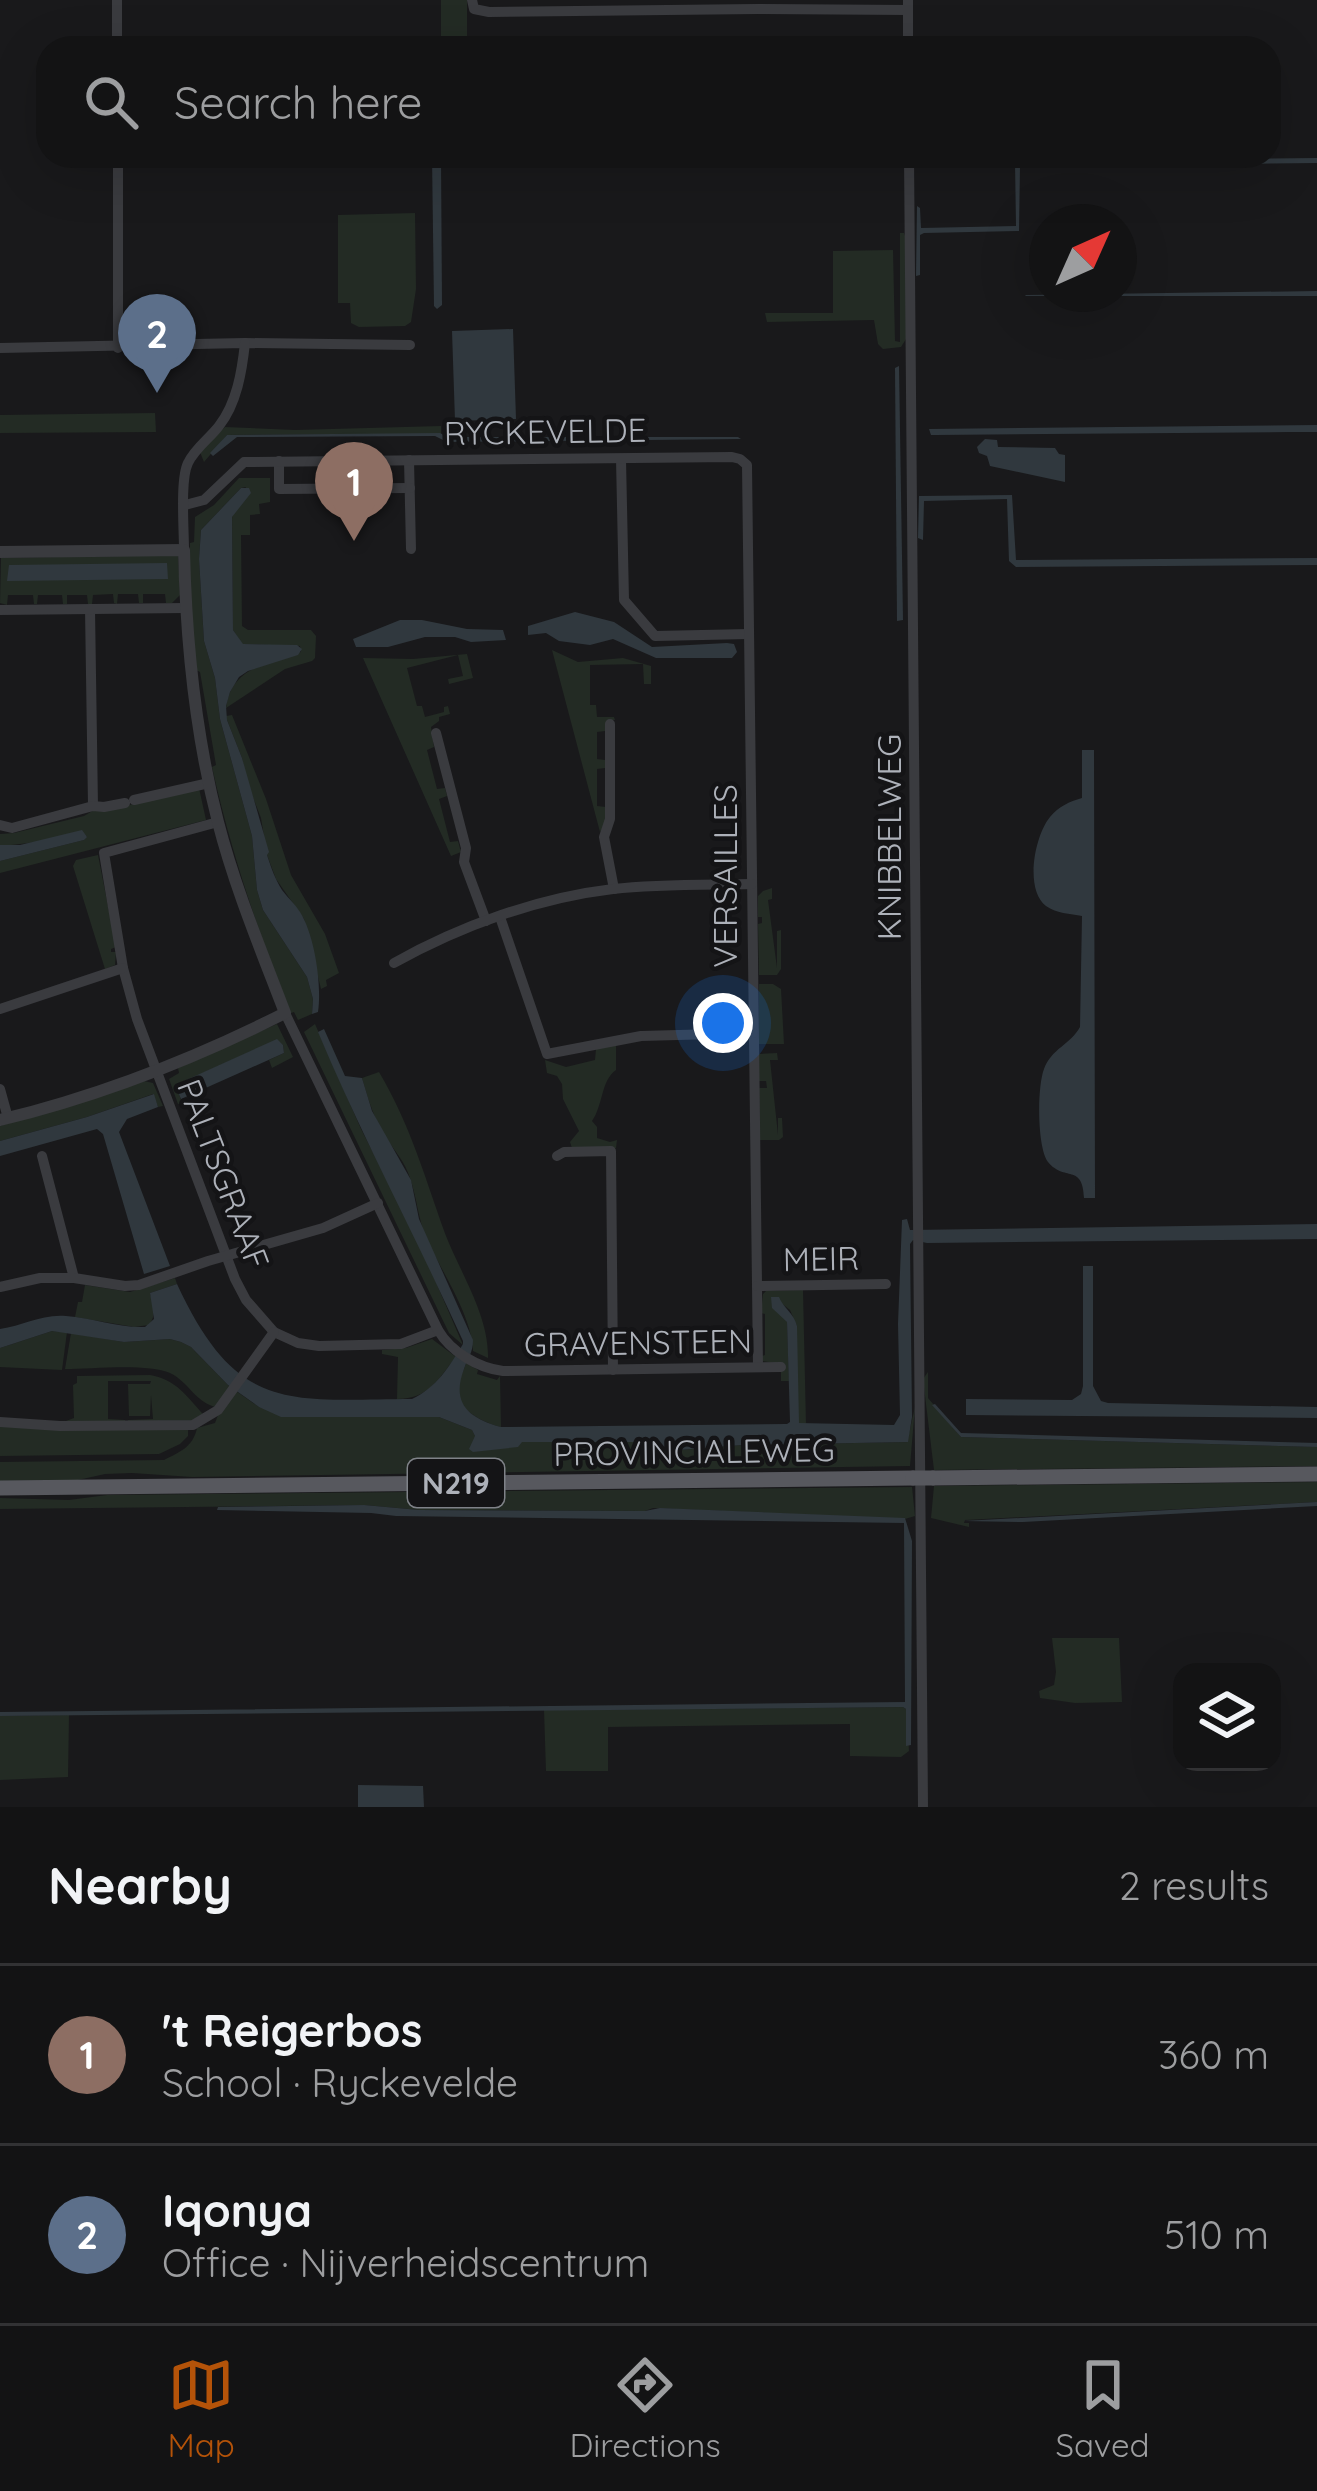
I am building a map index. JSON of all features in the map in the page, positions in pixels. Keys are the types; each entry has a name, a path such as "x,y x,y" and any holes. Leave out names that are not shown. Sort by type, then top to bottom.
{"main road":[{"name":"PROVINCIALEWEG","path":"0,1488 1317,1474"}],"street":[{"path":"117,0 117,36"},
{"path":"472,0 480,12 680,5 908,5 908,36"},
{"path":"118,168 118,347"},
{"name":"KNIBBELWEG","path":"909,168 923,1807"},
{"path":"0,1089 4,1119 155,1071 285,1013 218,822 189,662 185,608 185,471 231,406 245,343"},
{"path":"0,348 410,345"},
{"path":"621,458 624,600 634,615 655,635 749,634"},
{"name":"RYCKEVELDE","path":"185,505 204,500 239,464 740,458"},
{"name":"VERSAILLES","path":"740,458 748,474 758,1367"},
{"path":"410,460 412,549"},
{"path":"279,461 280,489 410,488"},
{"path":"0,552 184,550"},
{"path":"0,610 185,608"},
{"path":"90,609 93,806"},
{"path":"610,724 610,819 604,837 614,889"},
{"path":"436,733 466,848 464,862 486,920"},
{"path":"0,825 12,828 209,783"},
{"name":"PALTSGRAAF","path":"218,822 104,853 123,968 155,1071 235,1280 274,1332"},
{"path":"394,963 486,920 559,900 614,889 752,884"},
{"path":"500,916 547,1054 640,1036 753,1033"},
{"path":"0,1009 123,968"},
{"name":"GRAVENSTEEN","path":"285,1013 438,1330 455,1351 491,1370 503,1371 782,1367"},
{"path":"557,1156 611,1151 614,1370"},
{"path":"42,1156 74,1278"},
{"path":"0,1287 40,1278 139,1285 322,1228 378,1204"},
{"name":"MEIR","path":"757,1286 886,1285"},
{"path":"0,1422 193,1425 218,1410 274,1332 320,1346 400,1344 438,1330"}],"shaded area":[{"path":"441,0 467,0 467,36 441,36"},
{"path":"1281,158 1317,158 1317,163 1281,163"},
{"path":"432,168 441,168 442,305 434,306"},
{"path":"1015,168 1020,168 1019,231 924,233 920,235 920,275 916,276 917,206 921,228 1016,226"},
{"path":"415,213 416,289 411,322 359,327 351,323 350,303 338,303 338,215"},
{"path":"900,233 906,239 906,339 901,347 883,349 878,344 874,320 767,322 765,313 833,313 833,251 893,250 895,341 900,342"},
{"path":"1317,291 1317,296 1137,296"},
{"path":"513,329 516,419 455,421 452,331"},
{"path":"899,366 903,620 897,621 895,368"},
{"path":"155,413 156,432 0,433 0,415"},
{"path":"1317,425 1317,432 931,435 929,429"},
{"path":"441,426 441,434 227,435 204,462 200,452 225,427"},
{"path":"440,433 447,437 741,439 447,442 435,436 237,437 213,456 210,453 227,435"},
{"path":"985,439 997,440 998,447 1055,448 1065,455 1065,482 990,466 977,447"},
{"path":"239,478 270,478 270,502 259,504 260,514 250,515 250,535 241,535 242,626 248,630 311,630 316,636 312,661 285,669 226,708 229,694 243,675 301,652 300,646 242,644 233,630 232,517 246,487 241,488 201,530 204,641 252,836 263,910 307,977 313,999 312,1014 298,1020 279,983 237,861 212,767 216,765 196,670 190,602 195,517 214,505"},
{"path":"241,488 251,493 232,517 233,630 243,644 302,649 298,655 239,677 226,706 227,720 272,868 310,934 319,989 318,1012 312,1014 307,977 263,910 257,890 252,836 204,641 201,530"},
{"path":"1012,495 1016,560 1317,558 1317,565 1016,567 1009,561 1007,499 924,501 923,540 918,538 919,496"},
{"path":"178,555 180,595 172,603 166,603 165,594 143,594 143,603 139,603 138,594 118,594 117,604 113,594 93,595 92,604 87,595 67,595 67,604 63,604 62,595 38,595 34,604 33,595 8,595 7,605 0,603 1,558"},
{"path":"167,563 168,579 7,581 9,565"},
{"path":"575,612 614,622 652,647 727,643 734,644 737,652 732,658 656,658 613,639 590,645 559,641 546,633 528,635 528,626"},
{"path":"400,620 503,630 506,640 425,637 388,647 356,647 353,639"},
{"path":"552,650 578,662 623,658 651,666 651,684 644,684 643,664 590,665 590,705 596,705 597,717 615,720 605,731 597,732 597,759 605,760 605,768 597,769 597,806 606,807 606,823 600,832"},
{"path":"467,654 473,678 449,684 448,679 463,676 458,655 407,668 417,706 422,706 425,717 444,712 448,706 450,714 439,717 431,727 434,747 427,750 437,789 445,788 447,796 439,799 450,842 458,841 461,852 451,856 363,658"},
{"path":"232,715 291,875 325,934 339,973 321,989 304,919 276,879 267,855 261,818 226,716"},
{"path":"1082,750 1094,750 1095,1198 1084,1198 1080,1180 1048,1162 1039,1117 1044,1069 1080,1027 1082,916 1046,906 1035,887 1034,862 1050,817 1082,798"},
{"path":"199,788 206,820 0,873 0,861 87,836 3,846 0,834"},
{"path":"82,830 84,840 0,861 0,845"},
{"path":"98,855 116,947 111,949 116,952 115,965 105,969 73,866 76,860"},
{"path":"772,888 768,900 777,968 777,931 781,930 781,969 777,975 759,975 758,924 762,917 758,917 758,896"},
{"path":"759,984 781,989 784,1044 759,1044"},
{"path":"277,1024 293,1057 272,1068 269,1060 284,1053 277,1040 176,1085 182,1103 178,1104 169,1079 179,1073 178,1068"},
{"path":"315,1024 463,1345 449,1333 304,1032"},
{"path":"324,1029 345,1076 362,1078 372,1111 411,1180 419,1219 473,1340 461,1381 461,1400 471,1414 501,1427 787,1424 787,1322 772,1308 771,1297 779,1297 797,1326 799,1423 894,1425 900,1415 902,1220 907,1219 910,1230 1317,1224 1317,1239 913,1240 908,1442 654,1452 637,1442 522,1442 518,1447 473,1452 469,1449 475,1436 472,1430 439,1417 281,1417 228,1385 191,1347 170,1339 124,1342 52,1331 0,1348 0,1329 48,1317 145,1327 154,1319 150,1293 177,1284 221,1357 244,1377 270,1390 331,1400 412,1399 435,1382 463,1341 335,1071 318,1032"},
{"path":"277,1039 284,1053 181,1099 175,1085"},
{"path":"613,1045 616,1070 607,1080 592,1121 597,1138 617,1140 616,1148 572,1148 570,1142 579,1131 563,1099 562,1084 547,1073 545,1060 566,1067 595,1060 596,1049"},
{"path":"777,1053 778,1060 770,1060 778,1135 778,1118 782,1118 783,1137 760,1140 759,1088 767,1088 766,1081 759,1081 759,1054"},
{"path":"379,1072 409,1132 479,1311 488,1358 473,1351 462,1309 424,1232 408,1172 372,1109 362,1078"},
{"path":"144,1081 153,1083 163,1106 158,1107 153,1094 0,1141 0,1126"},
{"path":"154,1094 158,1107 127,1119 119,1132 170,1266 144,1274 103,1134 97,1129 0,1156 0,1141"},
{"path":"1083,1266 1093,1266 1093,1386 1101,1401 1317,1407 1317,1418 966,1415 966,1399 1072,1400 1081,1394"},
{"path":"175,1278 177,1284 150,1293 154,1314 149,1325 134,1327 75,1317 85,1285 130,1292"},
{"path":"803,1290 806,1425 797,1418 797,1326 781,1303 787,1322 789,1381 781,1381 781,1364 762,1361 763,1294"},
{"path":"52,1331 67,1332 62,1370 0,1367 0,1348"},
{"path":"71,1333 124,1342 181,1342 230,1387 215,1407 160,1370 65,1369"},
{"path":"432,1339 456,1357 425,1392 397,1399 398,1357 382,1354 382,1350"},
{"path":"466,1363 477,1374 497,1380 500,1376 501,1427 473,1415 462,1404 457,1388"},
{"path":"928,1372 928,1398 961,1437 1317,1447 1317,1466 934,1470 923,1379"},
{"path":"150,1375 174,1385 204,1415 193,1422 128,1423 153,1419 151,1395 150,1416 129,1416 128,1384 151,1381 108,1381 108,1419 125,1423 66,1421 74,1418 77,1376"},
{"path":"236,1391 259,1407 439,1417 472,1430 475,1436 521,1442 638,1442 654,1452 907,1442 915,1407 910,1466 192,1477 132,1473 78,1480 0,1481 0,1462 164,1460 189,1444 197,1428 215,1423"},
{"path":"935,1404 961,1433 1317,1443 1317,1447 961,1437"},
{"path":"0,1426 188,1428 188,1436 159,1454 0,1456"},
{"path":"1317,1482 1317,1502 965,1520 969,1527 931,1518 934,1486"},
{"path":"912,1487 915,1516 905,1519 653,1508 0,1509 0,1498 69,1500 107,1495"},
{"path":"1317,1502 1317,1506 1023,1522 963,1521"},
{"path":"364,1505 419,1510 660,1508 905,1518 912,1541 911,1745 906,1746 903,1707 0,1716 0,1712 905,1702 904,1523 217,1510"},
{"path":"1052,1638 1119,1638 1122,1702 1040,1698 1039,1691 1054,1685"},
{"path":"903,1707 909,1751 901,1757 850,1756 850,1724 608,1727 608,1771 546,1771 544,1710"},
{"path":"69,1715 68,1777 0,1780 0,1716"},
{"path":"358,1785 423,1786 424,1807 358,1807"}],"place":[{"name":"Iqonya","path":"157,393"},
{"name":"'t Reigerbos","path":"354,541"}]}
